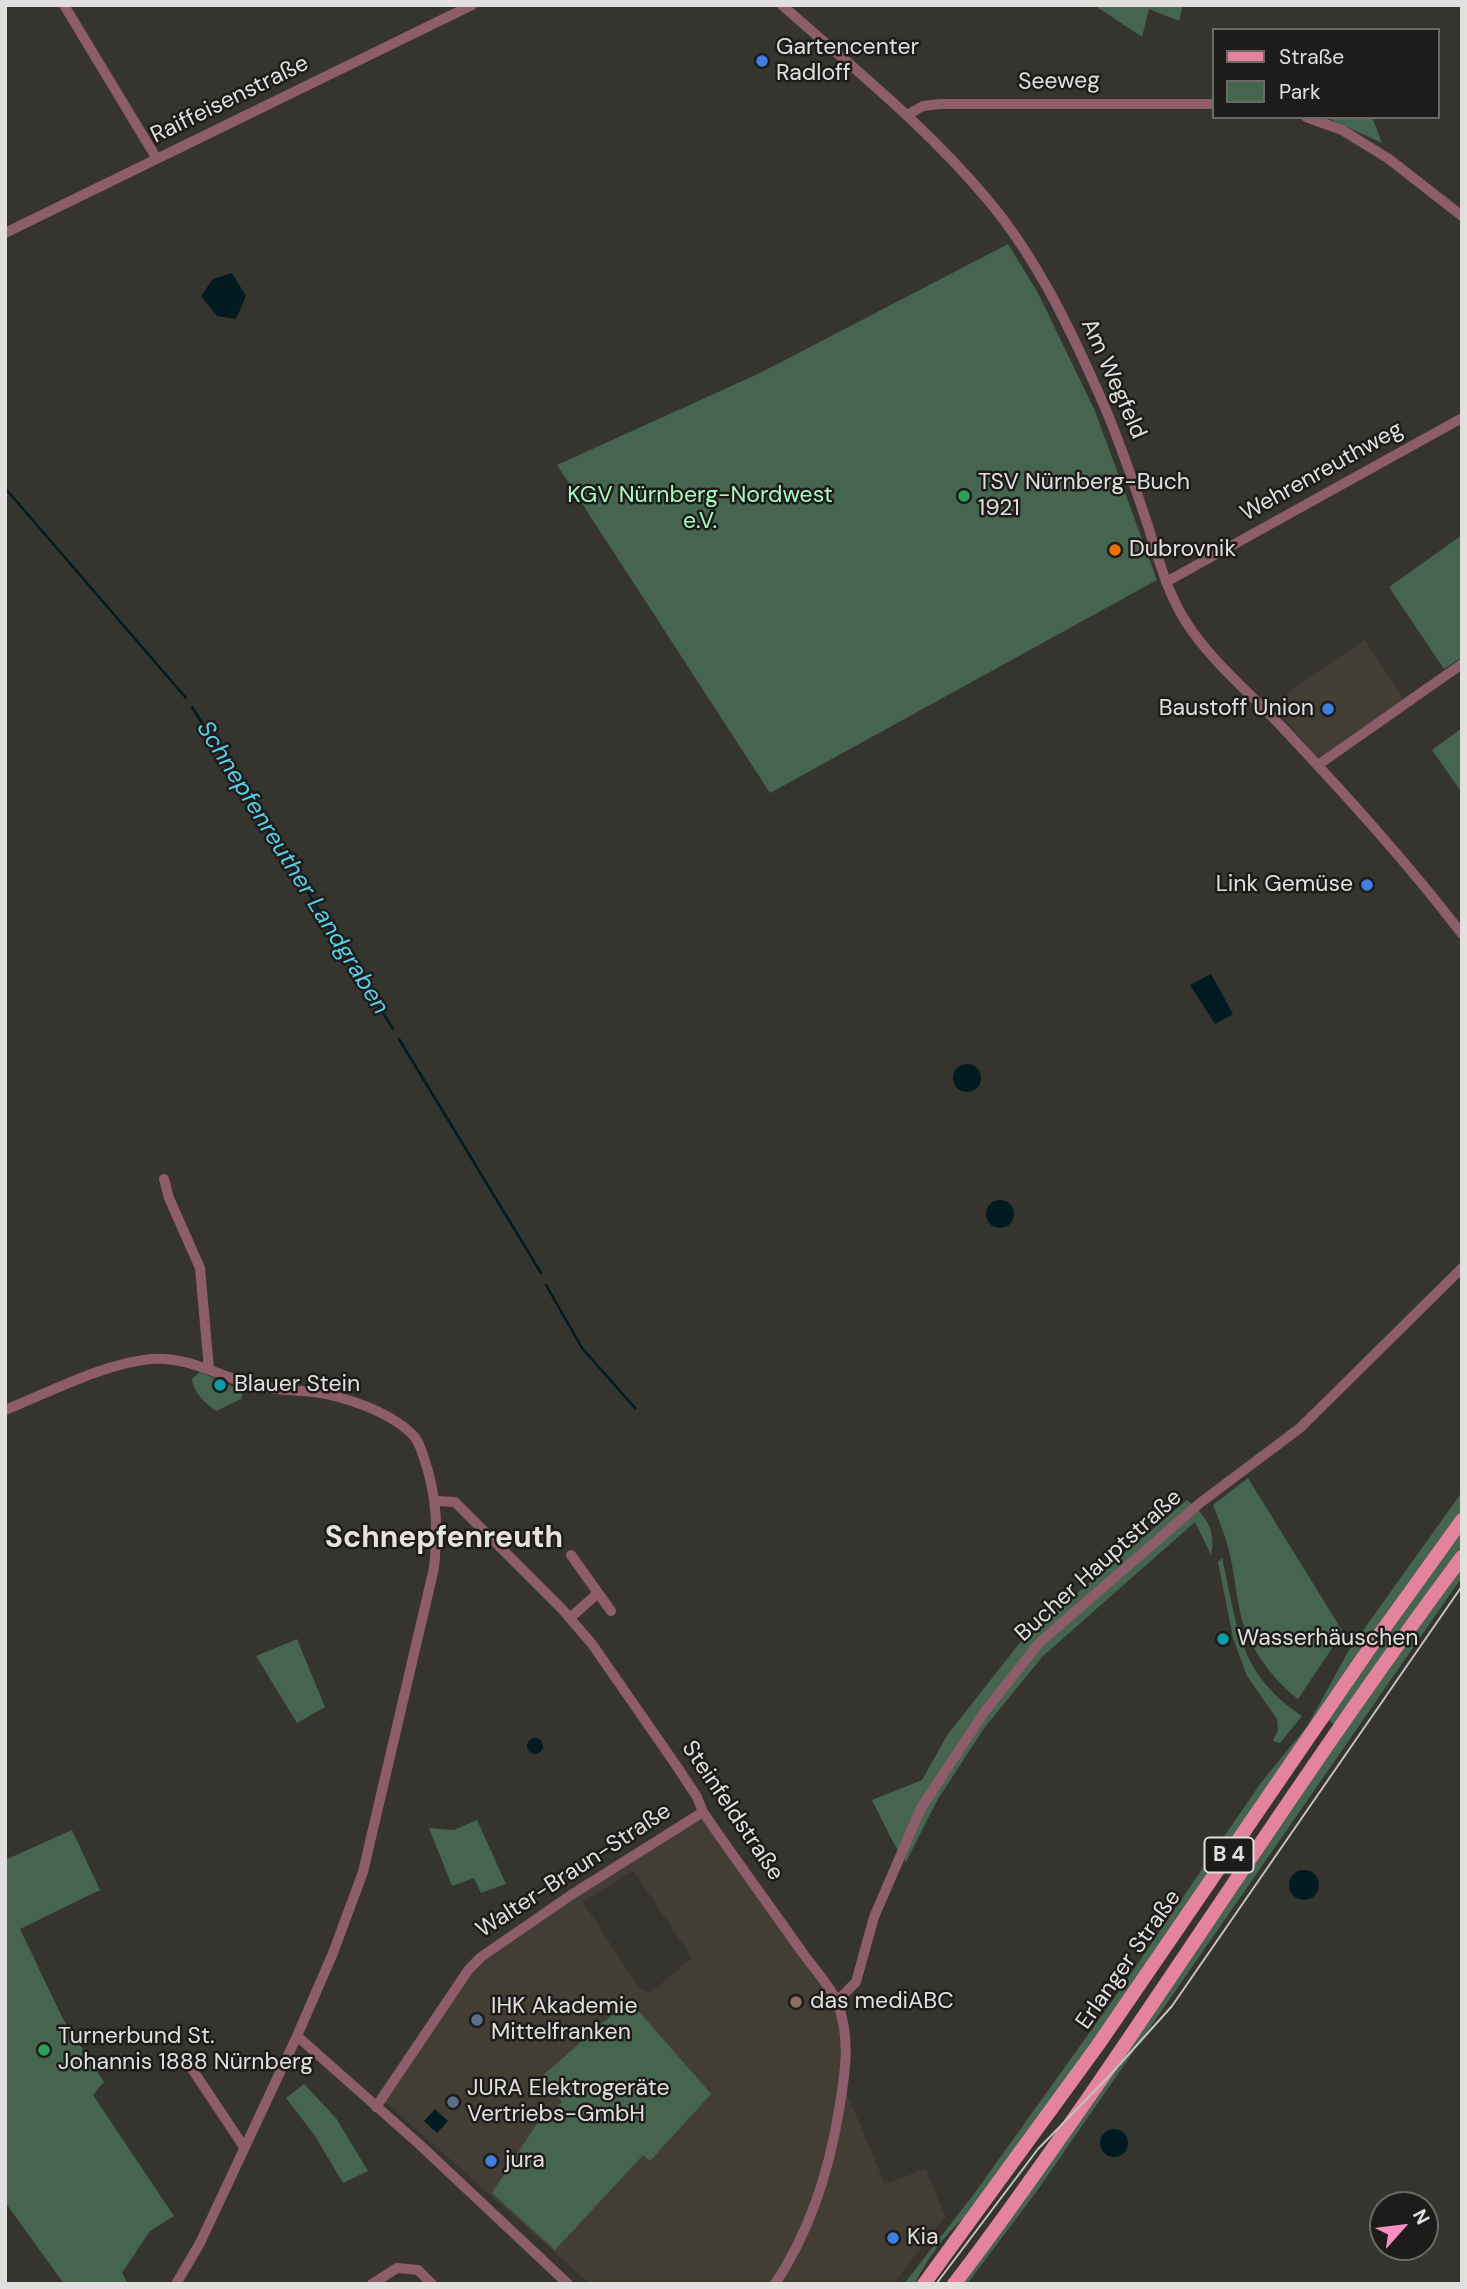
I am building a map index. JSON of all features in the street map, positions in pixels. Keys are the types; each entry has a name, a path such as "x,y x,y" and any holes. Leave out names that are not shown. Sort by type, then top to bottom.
{"main road":[{"name":"Erlanger Straße","path":"925,2284 1090,2056 1367,1652 1462,1520"},
{"name":"Erlanger Straße","path":"954,2284 1067,2129 1381,1668 1462,1557"}],"street":[{"path":"64,5 157,159"},
{"name":"Raiffeisenstraße","path":"5,233 472,5"},
{"name":"Am Wegfeld","path":"782,5 908,115 967,176 1015,237 1076,344 1112,425 1166,582 1185,620 1199,639 1388,843 1462,934"},
{"name":"Seeweg","path":"908,115 923,106 940,104 1212,104"},
{"path":"1312,119 1342,130 1377,152 1462,216"},
{"name":"Wehrenreuthweg","path":"1166,582 1462,418"},
{"path":"1318,765 1462,664"},
{"path":"164,1179 169,1198 200,1268 209,1368"},
{"name":"Bucher Hauptstraße","path":"837,2001 856,1982 874,1917 921,1808 983,1714 1039,1643 1200,1503 1300,1428 1462,1268"},
{"path":"5,1410 110,1368 151,1359 186,1361 209,1368 238,1382 277,1391 324,1394 356,1402 388,1417 414,1436 436,1501 433,1568 363,1872 333,1953 297,2036 200,2243 176,2284"},
{"name":"Steinfeldstraße","path":"436,1501 455,1502 570,1618 615,1674 697,1797 703,1812 837,2001 846,2034 844,2083 836,2131 823,2184 799,2244 775,2284"},
{"path":"571,1555 611,1611"},
{"path":"570,1618 598,1593"},
{"name":"Walter-Braun-Straße","path":"376,2107 469,1969 481,1957 572,1895 703,1812"},
{"path":"297,2036 419,2144 568,2284"},
{"path":"186,2060 244,2147"},
{"path":"373,2284 397,2269 418,2270 432,2284"}],"shaded area":[{"path":"1365,640 1404,699 1318,759 1273,706 1303,681"},
{"path":"703,1819 837,2007 845,2035 844,2087 885,2184 926,2169 945,2217 893,2284 590,2284 380,2097 463,1971 615,1866","holes":["633,1870 692,1958 650,1993 639,1988 583,1902","629,2000 650,2160 644,2155 536,2125 562,2102 542,2076"]}],"green space":[{"path":"1094,5 1183,5 1179,21 1149,9 1142,37"},
{"path":"1329,119 1373,119 1382,143"},
{"name":"TSV Nürnberg-Buch 1921","path":"1008,244 1038,293 1095,411 1157,580 770,793 557,465 760,373"},
{"path":"1462,535 1462,657 1444,669 1389,587"},
{"path":"1462,728 1462,793 1432,750"},
{"path":"200,1372 243,1391 241,1399 216,1411 197,1393 192,1379"},
{"path":"1248,1478 1343,1632 1298,1699 1264,1664 1246,1632 1229,1551 1213,1505"},
{"path":"1462,1492 1462,1510 1408,1583 1132,1987 968,2215 938,2246 915,2284 904,2284 974,2194 1115,1997 1260,1784 1308,1725 1349,1650"},
{"path":"1187,1500 1208,1524 1212,1538 1211,1555 1195,1522 1043,1656 985,1727 938,1799 906,1862 872,1800 922,1780 948,1734 1022,1640"},
{"path":"1462,1528 1462,1547 1335,1725 1327,1719"},
{"path":"1222,1558 1237,1627 1252,1665 1264,1682 1302,1716 1280,1743 1273,1741 1278,1730 1277,1719 1247,1676 1233,1638 1218,1562"},
{"path":"1462,1565 1462,1577 1039,2188 967,2284 957,2284"},
{"path":"297,1639 325,1707 297,1723 256,1656"},
{"path":"477,1820 506,1884 481,1893 474,1878 452,1886 429,1828 454,1830"},
{"name":"Turnerbund St. Johannis 1888 Nürnberg","path":"72,1830 100,1890 20,1929 63,2019 104,2082 93,2095 174,2216 150,2231 122,2273 128,2284 64,2284 5,2202 5,1860"},
{"path":"629,2000 711,2094 650,2161 643,2155 555,2250 492,2193 536,2125 562,2102 542,2076"},
{"path":"304,2084 336,2118 368,2171 343,2183 315,2136 286,2098"}],"water":[{"path":"232,273 246,296 236,319 217,316 201,296 213,279"},
{"path":"1211,974 1233,1014 1215,1024 1190,985"},
{"path":"967,1064 977,1068 981,1078 977,1088 967,1092 957,1088 953,1078 957,1068"},
{"path":"1000,1200 1010,1204 1014,1214 1010,1224 1000,1228 990,1224 986,1214 990,1204"},
{"path":"535,1738 543,1746 535,1754 527,1746"},
{"path":"1304,1870 1310,1871 1318,1879 1318,1891 1310,1899 1304,1900 1298,1899 1290,1891 1289,1885 1290,1879 1298,1871"},
{"path":"435,2109 448,2121 437,2133 424,2121"},
{"path":"1114,2129 1124,2133 1128,2143 1124,2153 1114,2157 1104,2153 1100,2143 1104,2133"}],"waterway":[{"name":"Schnepfenreuther Landgraben","path":"5,488 186,698"},
{"name":"Schnepfenreuther Landgraben","path":"192,707 393,1029"},
{"name":"Schnepfenreuther Landgraben","path":"399,1039 541,1273"},
{"name":"Schnepfenreuther Landgraben","path":"546,1285 582,1348 635,1408"}],"tram line":[{"path":"936,2284 1038,2149 1172,2006 1462,1586"}],"place":[{"name":"Gartencenter Radloff","path":"762,61"},
{"name":"TSV Nürnberg-Buch 1921","path":"964,496"},
{"name":"Dubrovnik","path":"1115,550"},
{"name":"Baustoff Union","path":"1328,709"},
{"name":"Link Gemüse","path":"1367,885"},
{"name":"Blauer Stein","path":"220,1385"},
{"name":"Wasserhäuschen","path":"1223,1639"},
{"name":"das mediABC","path":"796,2002"},
{"name":"IHK Akademie Mittelfranken","path":"477,2020"},
{"name":"Turnerbund St. Johannis 1888 Nürnberg","path":"44,2050"},
{"name":"JURA Elektrogeräte Vertriebs-GmbH","path":"453,2102"},
{"name":"jura","path":"491,2161"},
{"name":"Kia","path":"893,2238"}],"district":[{"name":"Schnepfenreuth","path":"444,1539"}],"park label":[{"name":"KGV Nürnberg-Nordwest e.V.","path":"700,509"}]}
